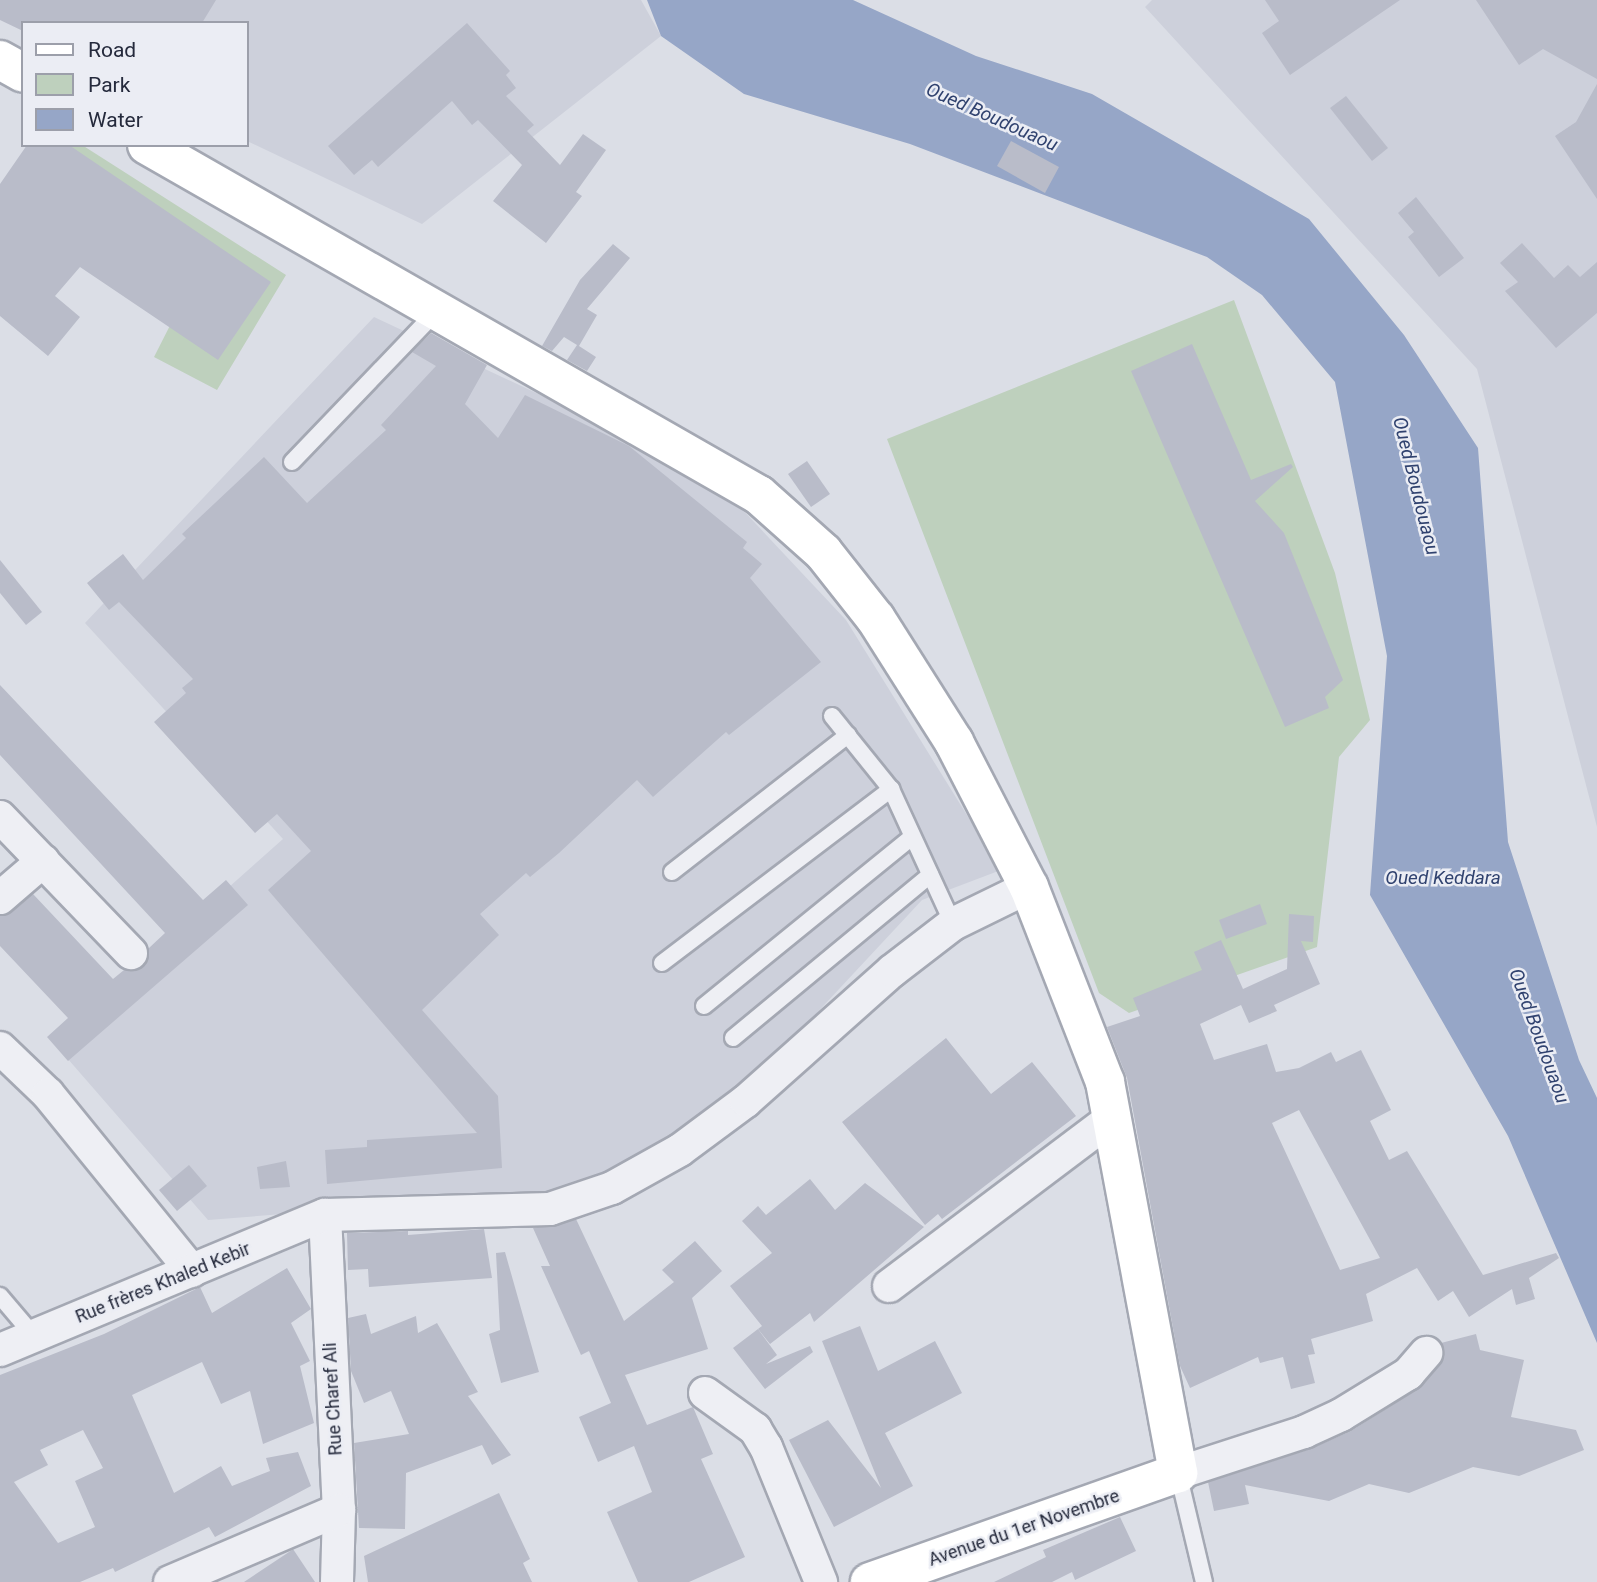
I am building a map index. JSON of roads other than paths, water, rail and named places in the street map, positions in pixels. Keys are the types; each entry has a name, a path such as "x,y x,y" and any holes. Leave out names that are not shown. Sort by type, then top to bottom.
{"main road":[{"path":"0,60 21,72"},
{"path":"150,147 435,313 759,495 823,552 876,619 954,742 1029,887 1105,1082 1178,1473"},
{"name":"Avenue du 1er Novembre","path":"870,1582 1178,1473"}],"street":[{"path":"0,817 131,953"},
{"path":"0,898 43,861"},
{"path":"325,1215 550,1209 612,1188 680,1150 746,1101 892,971 953,923 1029,887"},
{"path":"0,1048 48,1094 192,1271"},
{"path":"889,1286 1112,1118"},
{"name":"Rue frères Khaled Kebir","path":"0,1350 325,1215"},
{"name":"Rue Charef Ali","path":"325,1215 339,1510 337,1582"},
{"path":"1178,1473 1304,1432 1341,1415 1408,1374 1426,1353"},
{"path":"705,1393 755,1429 766,1447 821,1582"},
{"path":"170,1582 339,1510"}],"lane":[{"path":"292,462 435,313"},
{"path":"832,716 891,789 953,923"},
{"path":"672,872 848,736"},
{"path":"663,963 891,789"},
{"path":"704,1006 912,837"},
{"path":"733,1038 930,875"},
{"path":"0,1296 34,1336"},
{"path":"1178,1473 1204,1582"}],"water":[{"name":"Oued Keddara","path":"647,0 853,0 976,56 1092,94 1309,219 1404,335 1478,448 1508,842 1579,1060 1597,1098 1597,1343 1508,1136 1370,895 1387,656 1335,382 1262,295 1207,257 910,144 744,94 661,36"}],"water label":[{"name":"Oued Boudouaou","path":"992,117"},
{"name":"Oued Boudouaou","path":"1416,486"},
{"name":"Oued Boudouaou","path":"1539,1036"}]}
